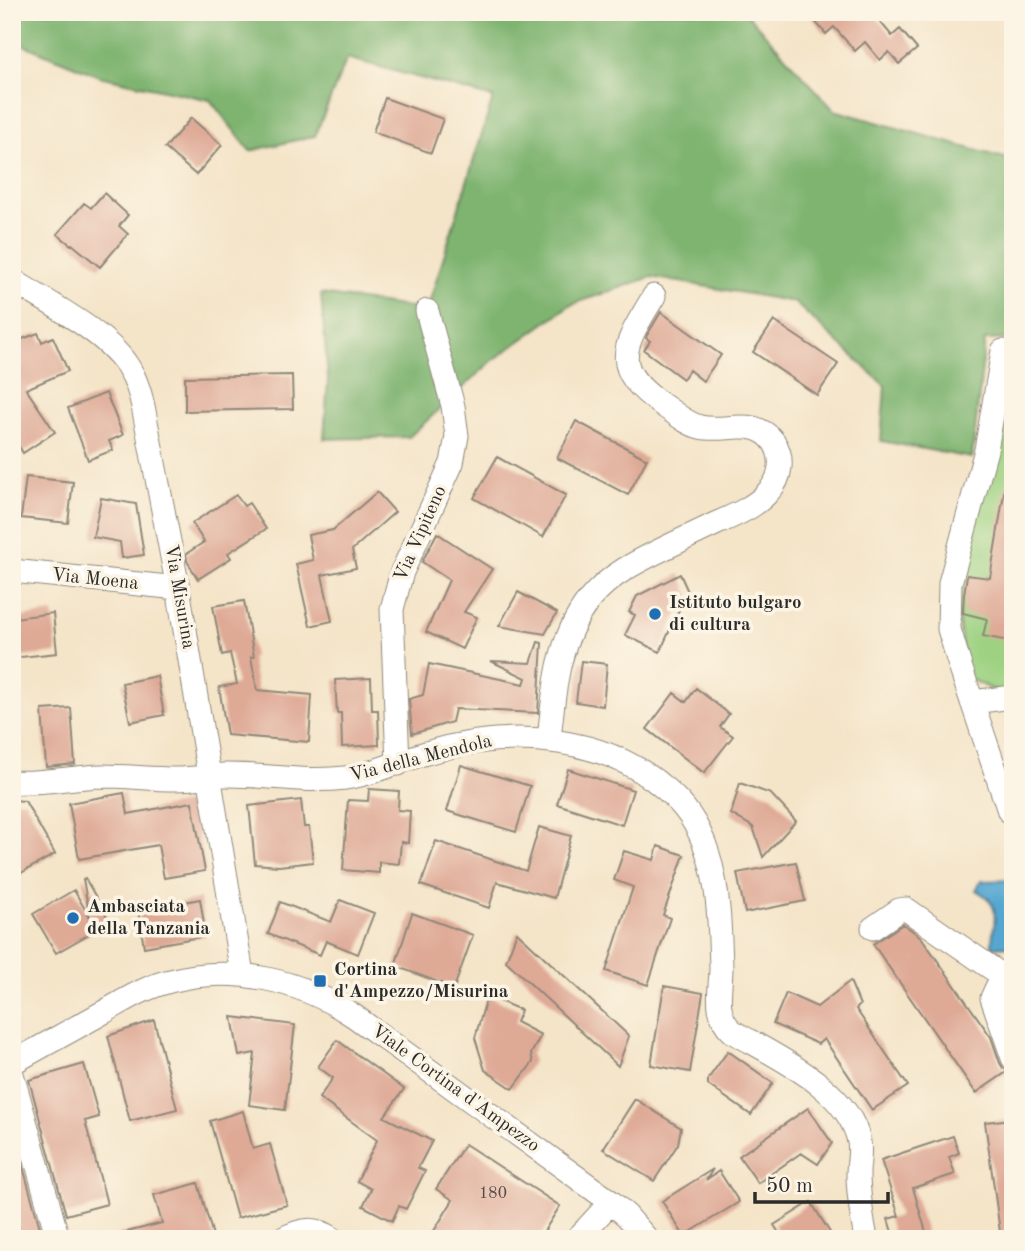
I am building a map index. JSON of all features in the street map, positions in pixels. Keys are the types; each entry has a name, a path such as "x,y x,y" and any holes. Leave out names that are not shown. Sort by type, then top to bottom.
{"street":[{"name":"Via Misurina","path":"12,280 106,342 121,356 137,383 144,406 178,588 242,974"},
{"path":"549,740 560,659 567,636 590,599 624,569 755,503 768,493 779,473 780,455 766,434 746,426 710,429 692,425 656,401 635,382 628,371 626,349 654,296"},
{"name":"Via Vipiteno","path":"398,764 392,609 402,572 452,463 457,436 453,406 427,311"},
{"path":"1003,351 986,450 950,583 949,629 1009,811 1013,816"},
{"name":"Via Moena","path":"12,571 178,588"},
{"path":"972,702 1013,697"},
{"name":"Via della Mendola","path":"12,782 33,783 102,776 177,779 227,775 313,780 345,778 472,742 505,739 549,740 605,753 623,761 660,784 678,801 689,814 701,837 711,866 718,909 721,969 719,1009 726,1025 807,1075 831,1095 847,1115 858,1139 859,1190 866,1239"},
{"path":"873,928 899,910 906,909 1012,982"},
{"name":"Viale Cortina d'Ampezzo","path":"12,1063 156,985 193,977 242,974 258,976 323,998 343,1009 611,1202 647,1239"},
{"path":"1012,982 997,987 992,998 1013,1058"},
{"path":"12,1074 58,1239"},
{"path":"577,1239 611,1202"},
{"path":"282,1239 310,1229 323,1232 333,1239"}],"green space":[{"path":"19,12 745,12 834,110 1013,159 1013,339 985,340 972,458 881,441 885,386 794,302 651,277 570,305 492,361 409,437 324,439 328,379 321,294 427,310 493,98 347,58 315,136 250,151 210,100 99,76 19,43"},
{"path":"997,361 1013,361 1013,693 1000,693 966,677 956,600"}],"water":[{"path":"1013,880 1013,946 992,947 994,909 991,902 976,890 981,881"}],"building":[{"path":"807,12 872,12 892,36 900,29 917,49 899,64 889,52 880,60 865,42 855,51 834,27 826,34"},
{"path":"385,98 443,119 431,153 373,132"},
{"path":"191,118 222,145 196,175 165,148"},
{"path":"104,193 128,215 119,226 128,234 100,267 57,234 84,203 91,208"},
{"path":"661,312 721,355 703,381 689,370 683,379 644,350 650,341 646,338 647,335"},
{"path":"774,321 838,364 817,395 753,352"},
{"path":"38,333 42,342 53,337 68,371 26,389 55,432 23,453 17,443 12,446 12,343"},
{"path":"292,375 293,409 185,411 185,377"},
{"path":"106,393 123,435 109,441 113,450 88,460 68,408"},
{"path":"576,421 647,459 628,495 557,458"},
{"path":"497,457 566,495 543,537 474,498"},
{"path":"26,477 73,482 68,523 21,518"},
{"path":"1005,487 1013,487 1013,642 983,636 987,619 963,613 967,575 990,578"},
{"path":"377,492 395,512 352,550 356,568 322,575 332,621 310,626 296,564 313,560 308,535 333,530"},
{"path":"236,495 244,506 249,503 266,529 228,553 231,558 198,579 187,561 186,554 204,542 192,523"},
{"path":"101,498 136,504 144,555 122,558 120,542 93,537"},
{"path":"437,533 492,569 464,612 477,617 462,649 426,632 449,580 422,562"},
{"name":"Istituto bulgaro di cultura","path":"680,574 690,596 684,599 660,652 625,635 635,615 629,612 637,596"},
{"path":"518,592 557,613 545,634 499,626"},
{"path":"244,601 257,690 312,695 309,742 227,735 219,687 237,684 230,653 222,655 213,606"},
{"path":"53,613 57,653 12,658 12,640 17,640 14,618"},
{"path":"538,642 542,643 538,713 455,709 452,722 412,734 409,699 423,695 429,664 524,684 526,678 491,661 531,663"},
{"path":"581,661 607,664 603,706 576,702"},
{"path":"157,676 164,715 130,722 122,683"},
{"path":"371,678 372,710 378,710 379,745 342,747 341,713 337,713 335,680"},
{"path":"696,688 729,714 720,727 733,736 704,773 647,729 674,693 686,702"},
{"path":"71,708 75,764 46,767 42,710"},
{"path":"461,765 530,786 516,832 447,811"},
{"path":"568,769 633,790 622,825 557,804"},
{"path":"740,783 771,794 796,821 763,857 753,827 731,814"},
{"path":"369,789 399,791 398,810 410,811 408,843 401,842 399,864 379,862 379,873 343,870 348,800 368,801"},
{"path":"124,793 128,814 192,802 205,871 164,878 158,845 79,859 69,803"},
{"path":"12,800 25,801 55,854 12,878"},
{"path":"301,800 304,827 309,827 313,862 279,866 255,864 249,806"},
{"path":"539,827 571,836 554,898 497,882 489,908 421,885 436,841 526,871"},
{"path":"658,846 684,855 663,915 670,918 648,985 606,971 633,887 614,880 624,851 654,860"},
{"path":"796,862 805,901 745,913 737,873"},
{"path":"85,878 110,922 56,953 33,914 74,890 90,918 83,879"},
{"path":"200,899 206,936 144,947 138,911"},
{"path":"340,900 374,913 358,954 326,941 320,955 268,934 280,902 331,922"},
{"path":"412,913 473,935 454,988 395,966"},
{"path":"903,924 921,937 991,1037 1000,1063 1008,1071 976,1093 873,944"},
{"path":"517,932 629,1036 618,1066 506,961"},
{"path":"850,981 860,1005 856,1009 908,1086 872,1110 824,1039 818,1044 773,1024 786,993 817,1007"},
{"path":"664,986 703,993 690,1072 651,1065"},
{"path":"487,996 521,1010 516,1022 541,1035 531,1054 533,1062 513,1089 485,1070 475,1038"},
{"path":"232,1017 295,1025 285,1110 249,1105 255,1053 239,1056"},
{"path":"154,1020 177,1109 130,1121 108,1036"},
{"path":"337,1040 404,1089 384,1117 432,1141 418,1168 425,1171 406,1209 399,1206 392,1221 363,1206 371,1189 357,1181 377,1140 319,1098 333,1078 318,1067"},
{"path":"728,1051 773,1083 751,1115 708,1085 708,1079"},
{"path":"84,1064 99,1117 85,1121 107,1204 66,1215 29,1080"},
{"path":"635,1099 681,1128 678,1144 654,1181 603,1149"},
{"path":"808,1108 832,1143 818,1164 801,1153 758,1183 739,1156"},
{"path":"243,1111 253,1149 270,1144 287,1205 237,1218 210,1121"},
{"path":"1013,1119 1013,1239 1001,1239 985,1122"},
{"path":"12,1127 43,1239 12,1239 12,1229 19,1227 12,1203"},
{"path":"953,1136 959,1153 949,1157 955,1174 913,1188 928,1239 894,1239 888,1219 899,1216 881,1160"},
{"path":"465,1144 560,1206 539,1239 429,1239 453,1200 436,1189"},
{"path":"713,1169 706,1180 719,1171 739,1202 684,1236 662,1201"},
{"path":"198,1183 214,1239 119,1239 119,1234 162,1223 154,1195"},
{"path":"811,1202 834,1239 783,1239 774,1225"}],"place":[{"name":"Istituto bulgaro di cultura","path":"655,614"},
{"name":"Ambasciata della Tanzania","path":"73,918"},
{"name":"Cortina d'Ampezzo/Misurina","path":"320,981"}]}
